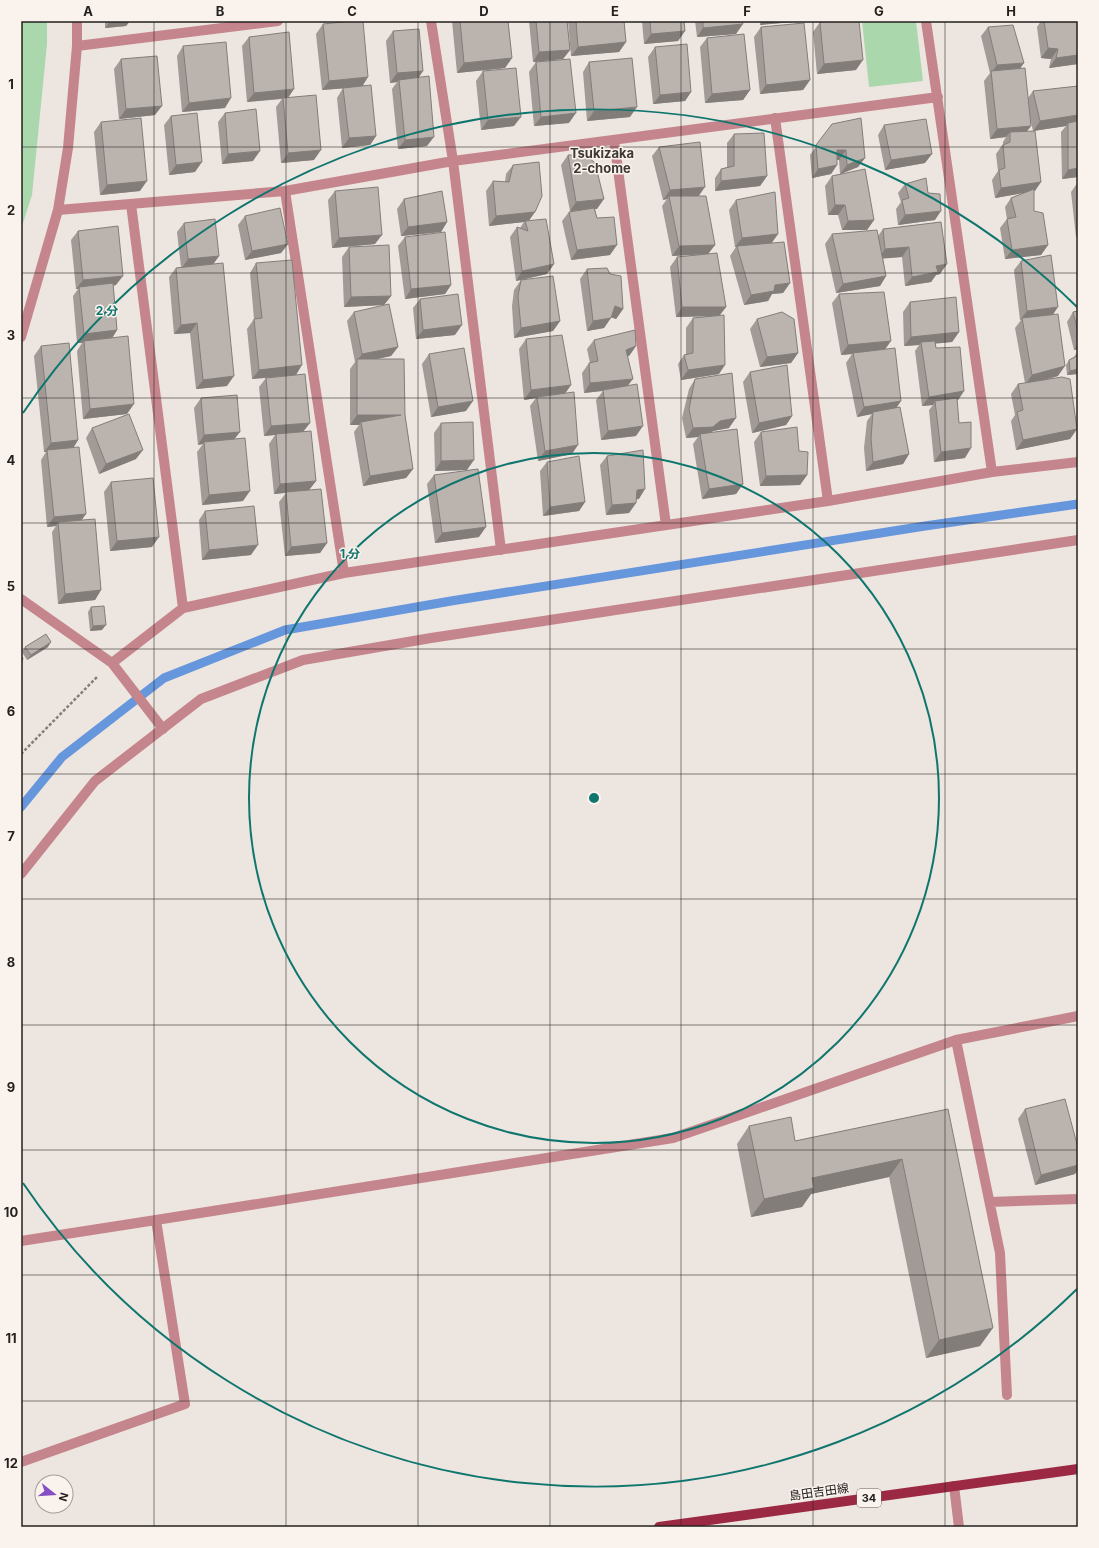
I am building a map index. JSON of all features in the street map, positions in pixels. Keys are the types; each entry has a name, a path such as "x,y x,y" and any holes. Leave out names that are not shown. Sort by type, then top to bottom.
{"main road":[{"name":"島田吉田線","path":"659,1527 1078,1469"}],"street":[{"path":"21,337 58,210 68,148 77,46 77,21"},
{"path":"77,46 278,21"},
{"path":"431,21 453,161 502,550"},
{"path":"926,21 992,472"},
{"path":"58,210 285,191 453,161 938,97"},
{"path":"775,118 828,501"},
{"path":"614,140 666,525"},
{"path":"285,191 344,573"},
{"path":"131,204 183,608"},
{"path":"112,663 183,608 344,573 828,501 992,472 1078,462"},
{"path":"21,874 95,781 201,699 303,660 438,637 1078,540"},
{"path":"21,599 112,663 163,729"},
{"path":"21,1241 673,1138 956,1040 1078,1016"},
{"path":"956,1040 1000,1253 1007,1395"},
{"path":"990,1202 1078,1199"},
{"path":"21,1462 185,1404 156,1220"},
{"path":"954,1486 959,1527"}],"path":[{"path":"21,754 112,663"}],"green space":[{"path":"21,21 47,21 47,44 32,195 21,229"},
{"path":"862,21 916,21 923,81 869,87"}],"building":[{"path":"108,21 128,21 109,23"},
{"path":"363,21 368,77 329,81 323,24"},
{"path":"460,21 508,21 512,58 464,63"},
{"path":"536,21 567,21 570,50 539,52"},
{"path":"576,21 624,21 626,42 578,47"},
{"path":"650,21 684,21 685,31 651,34"},
{"path":"703,21 742,21 743,24 703,28"},
{"path":"859,21 863,60 824,64 820,22"},
{"path":"1044,21 1078,21 1078,55 1056,58 1058,49 1048,48"},
{"path":"804,23 810,80 766,85 761,27"},
{"path":"1013,25 1024,63 997,65 988,27"},
{"path":"419,29 423,71 397,73 393,31"},
{"path":"289,32 294,89 254,93 249,37"},
{"path":"744,34 750,90 712,94 707,38"},
{"path":"226,42 231,98 189,103 183,46"},
{"path":"687,44 691,92 660,95 655,47"},
{"path":"157,56 162,106 126,109 121,59"},
{"path":"632,58 637,107 594,111 589,62"},
{"path":"570,59 576,113 541,117 536,62"},
{"path":"516,68 521,117 488,120 483,71"},
{"path":"1025,68 1031,126 997,129 991,71"},
{"path":"429,76 434,137 405,140 399,80"},
{"path":"371,85 376,136 349,138 343,88"},
{"path":"1078,86 1078,115 1040,121 1033,91"},
{"path":"316,95 321,150 288,153 283,98"},
{"path":"256,109 260,151 228,154 225,113"},
{"path":"197,113 202,162 176,165 171,116"},
{"path":"141,118 147,181 107,185 101,122"},
{"path":"861,118 865,158 847,165 846,150 837,150 837,165 818,169 816,145 832,124"},
{"path":"926,119 932,154 891,160 884,125"},
{"path":"1078,121 1078,168 1068,170 1068,123"},
{"path":"1035,131 1041,182 1001,188 999,170 1005,168 1003,145 1010,142 1010,132"},
{"path":"764,133 767,176 721,181 721,169 734,166 734,134"},
{"path":"700,142 705,187 670,190 659,147"},
{"path":"568,155 586,155 595,163 604,199 576,202"},
{"path":"539,162 542,196 535,212 496,216 493,181 509,182 513,165"},
{"path":"865,169 874,220 848,221 845,205 835,205 832,176"},
{"path":"926,178 928,193 940,194 941,211 905,215 902,200 909,198 905,184"},
{"path":"378,187 382,235 339,238 335,191"},
{"path":"1034,189 1034,211 1043,213 1048,245 1012,250 1007,219 1016,217 1011,198"},
{"path":"442,191 447,222 408,227 404,199"},
{"path":"775,192 778,234 742,238 736,200"},
{"path":"669,196 706,196 715,245 679,246"},
{"path":"280,208 288,244 252,251 245,216"},
{"path":"594,208 597,218 614,217 617,245 577,250 569,212"},
{"path":"215,219 219,256 188,259 184,223"},
{"path":"546,219 554,264 522,271 517,227 528,231 525,221"},
{"path":"941,222 947,264 936,266 938,272 912,277 909,247 885,249 883,229"},
{"path":"118,226 123,276 83,280 78,231"},
{"path":"877,230 886,276 843,284 832,234"},
{"path":"445,232 451,285 411,289 405,237"},
{"path":"784,242 790,283 775,285 774,291 751,295 737,246"},
{"path":"389,245 391,296 351,297 349,247"},
{"path":"717,253 726,307 682,307 677,257"},
{"path":"1051,255 1058,307 1027,311 1021,261"},
{"path":"292,260 302,365 259,370 254,319 262,318 256,263"},
{"path":"223,263 234,376 203,380 197,323 181,325 176,268"},
{"path":"607,268 610,274 621,276 623,309 615,306 611,318 593,321 587,269"},
{"path":"553,276 560,321 521,328 518,296 521,280"},
{"path":"113,283 117,330 84,334 79,287"},
{"path":"884,292 891,341 848,345 839,294"},
{"path":"458,294 462,325 423,330 420,299"},
{"path":"956,297 959,332 911,337 910,302"},
{"path":"389,304 398,347 362,354 354,312"},
{"path":"1078,311 1078,331 1073,312"},
{"path":"782,312 794,319 798,353 767,357 757,319"},
{"path":"1058,314 1065,366 1032,375 1022,318"},
{"path":"724,315 725,365 688,370 684,355 693,353 693,318"},
{"path":"635,330 636,346 626,350 633,379 590,383 589,363 598,361 594,340"},
{"path":"562,335 571,385 531,390 526,339"},
{"path":"128,336 134,404 90,409 84,341"},
{"path":"935,341 936,348 960,347 964,391 929,397 921,342"},
{"path":"69,343 78,440 51,443 41,346"},
{"path":"464,348 473,401 438,407 429,354"},
{"path":"895,348 901,401 864,407 853,353"},
{"path":"1078,351 1078,369 1070,371 1069,360 1077,356"},
{"path":"357,359 404,359 405,415 413,469 370,476 361,422 401,415 357,415"},
{"path":"787,365 792,416 759,423 750,372"},
{"path":"732,373 736,418 720,421 713,427 693,428 689,409 695,379"},
{"path":"305,374 310,423 271,426 266,378"},
{"path":"1062,377 1070,379 1077,429 1023,440 1017,412 1023,410 1018,384"},
{"path":"637,384 643,426 608,431 603,390"},
{"path":"574,392 578,445 545,451 537,397"},
{"path":"237,395 240,432 204,435 201,398"},
{"path":"957,398 959,423 971,422 971,448 941,452 935,401"},
{"path":"900,407 909,454 873,462 871,438 873,412"},
{"path":"129,414 143,450 106,464 92,428"},
{"path":"473,422 474,460 441,461 441,423"},
{"path":"797,427 799,451 808,452 807,475 766,476 761,432"},
{"path":"737,429 743,484 709,489 700,434"},
{"path":"311,431 316,481 280,484 276,434"},
{"path":"245,438 250,491 209,495 204,442"},
{"path":"79,447 86,514 54,517 47,450"},
{"path":"643,450 645,489 637,490 636,503 612,505 607,456"},
{"path":"579,456 585,502 550,507 547,462"},
{"path":"478,469 486,527 442,533 434,475"},
{"path":"153,478 159,537 117,541 111,482"},
{"path":"321,489 327,543 291,547 286,492"},
{"path":"254,506 258,545 209,550 205,511"},
{"path":"95,519 101,590 65,594 58,522"},
{"path":"104,606 106,625 93,626 91,607"},
{"path":"46,634 51,642 31,655 25,647"},
{"path":"1065,1099 1078,1148 1078,1165 1041,1175 1025,1109"},
{"path":"948,1109 993,1328 939,1340 902,1159 812,1178 814,1188 764,1199 749,1126 791,1117 795,1141"}],"waterway":[{"path":"21,807 62,757 164,678 285,630 451,601 925,526 1078,504"}],"district":[{"name":"Tsukizaka 2-chome","path":"602,160"}]}
